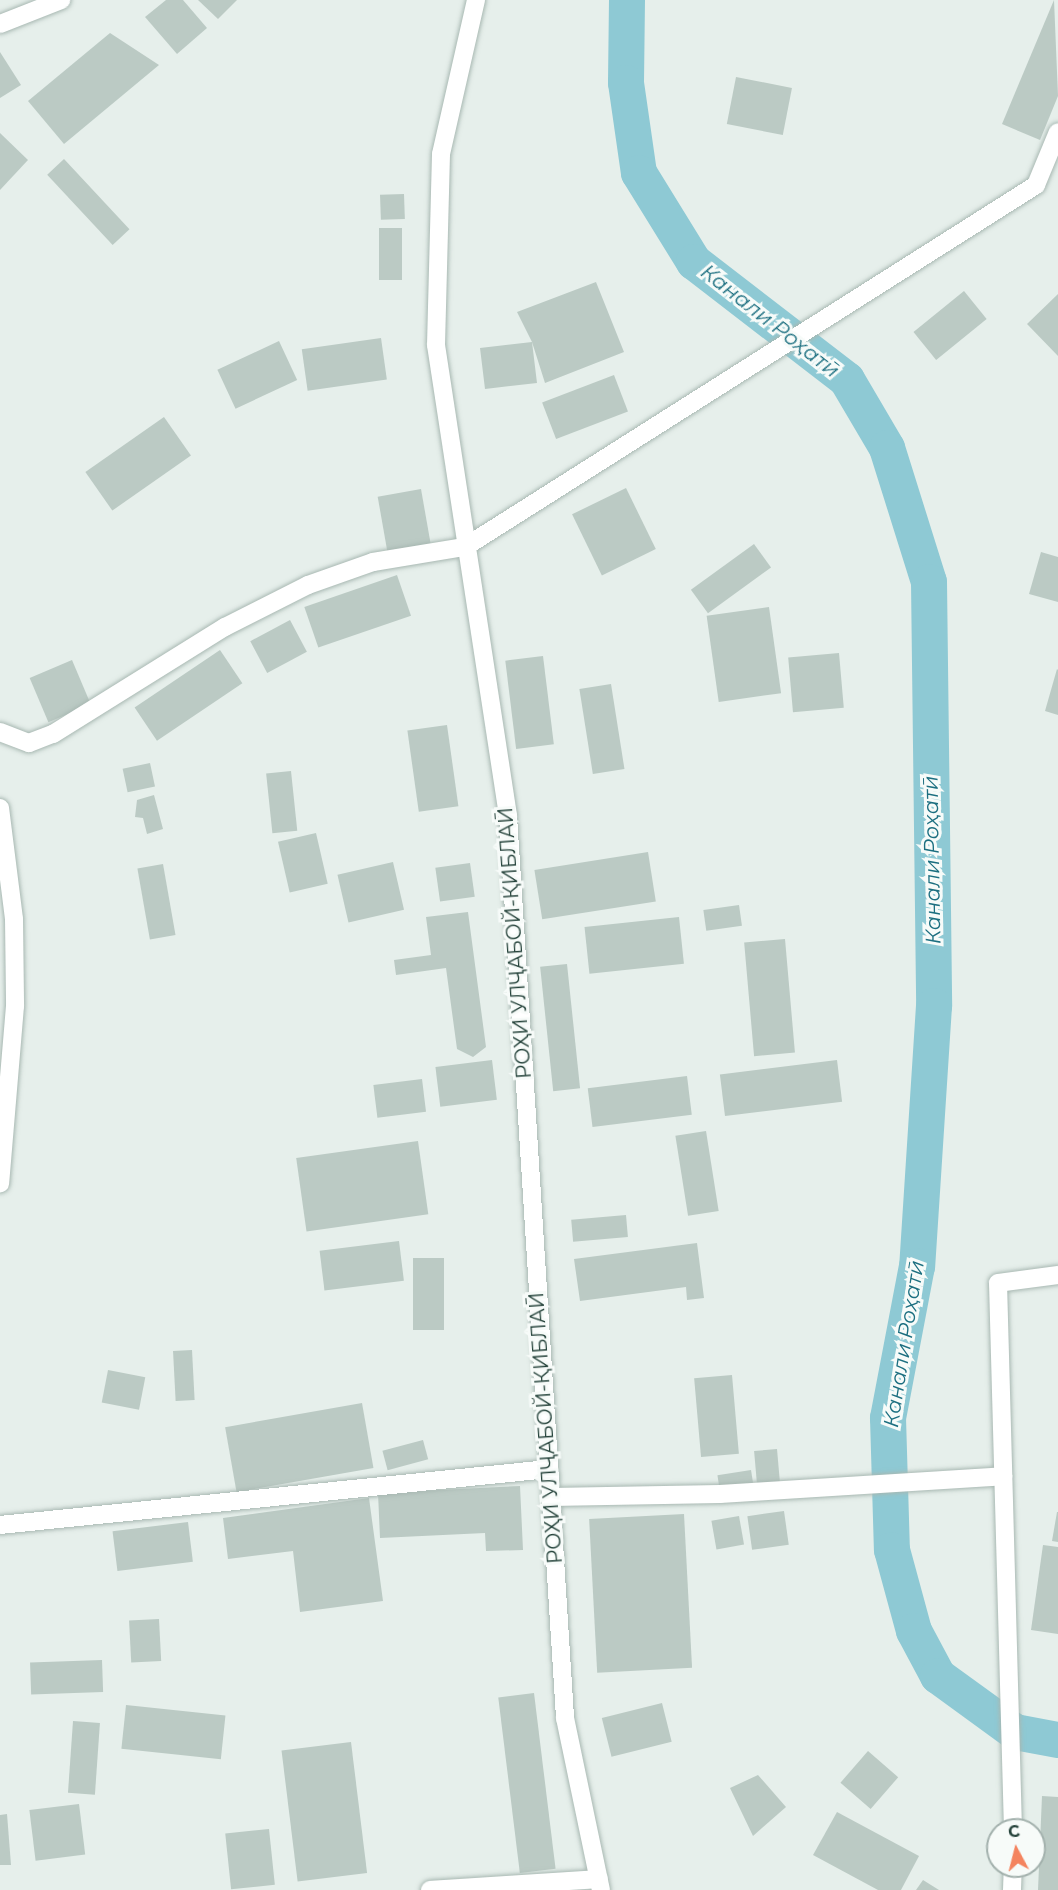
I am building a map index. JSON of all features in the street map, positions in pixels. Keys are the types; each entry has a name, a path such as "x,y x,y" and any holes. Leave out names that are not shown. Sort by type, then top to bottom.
{"street":[{"path":"0,24 61,0"},
{"name":"РОҲИ УЛҶАБОЙ-ҚИБЛАӢ","path":"476,0 441,154 436,345 465,548 508,816 565,1718 600,1884"},
{"path":"0,732 29,743 53,734 225,627 308,585 373,562 465,548 1036,185 1058,132"},
{"path":"0,808 14,919 15,1006 0,1183"},
{"path":"1013,1818 998,1283 1058,1275"},
{"path":"0,1525 548,1469"},
{"path":"551,1497 698,1496 1004,1476"},
{"path":"430,1890 600,1884"}],"building":[{"path":"166,0 183,0 207,28 177,54 145,17"},
{"path":"198,0 237,0 218,19"},
{"path":"1054,0 1058,96 1040,140 1002,124"},
{"path":"110,33 159,65 64,144 28,101"},
{"path":"0,52 21,85 0,98"},
{"path":"736,77 792,88 783,135 727,124"},
{"path":"0,133 28,160 0,190"},
{"path":"64,159 129,229 113,245 47,175"},
{"path":"404,194 405,219 381,220 380,195"},
{"path":"379,228 402,228 402,280 379,280"},
{"path":"596,282 624,352 545,383 532,342 517,312"},
{"path":"964,291 987,319 936,360 913,332"},
{"path":"1058,294 1058,356 1027,324"},
{"path":"381,338 387,380 308,391 302,349"},
{"path":"279,341 297,380 236,409 217,370"},
{"path":"532,342 537,383 485,389 480,348"},
{"path":"614,375 628,411 556,439 542,403"},
{"path":"164,417 191,456 112,511 85,472"},
{"path":"626,488 656,549 602,575 572,514"},
{"path":"421,489 431,545 388,553 378,497"},
{"path":"754,544 771,567 708,613 691,590"},
{"path":"1041,552 1058,557 1058,602 1029,594"},
{"path":"397,575 411,616 318,648 304,607"},
{"path":"769,607 781,693 719,702 707,616"},
{"path":"290,620 307,652 267,673 250,641"},
{"path":"220,650 242,683 157,741 135,708"},
{"path":"839,653 844,708 793,712 788,657"},
{"path":"543,656 554,744 516,749 505,661"},
{"path":"72,660 91,704 48,722 30,678"},
{"path":"1058,670 1058,715 1045,711"},
{"path":"611,684 624,769 593,774 579,689"},
{"path":"447,725 458,806 419,812 407,731"},
{"path":"150,763 155,786 128,792 123,769"},
{"path":"291,771 297,831 272,833 266,774"},
{"path":"154,795 163,829 147,834 143,818 135,817 137,800"},
{"path":"316,833 328,884 290,892 278,842"},
{"path":"648,852 656,901 542,919 534,870"},
{"path":"393,862 404,910 348,923 337,875"},
{"path":"470,863 475,897 440,902 435,868"},
{"path":"163,864 176,935 150,939 137,869"},
{"path":"739,905 742,926 706,931 703,910"},
{"path":"468,912 486,1047 473,1057 457,1049 446,968 396,975 394,960 431,955 426,917"},
{"path":"679,917 684,964 589,974 585,927"},
{"path":"785,939 795,1053 754,1056 744,943"},
{"path":"567,964 580,1088 553,1091 540,967"},
{"path":"492,1060 497,1100 440,1107 435,1067"},
{"path":"837,1060 842,1102 725,1116 720,1074"},
{"path":"687,1076 692,1115 592,1127 588,1088"},
{"path":"422,1079 426,1112 377,1118 373,1085"},
{"path":"706,1131 719,1211 688,1216 675,1136"},
{"path":"418,1141 428,1214 306,1231 296,1158"},
{"path":"626,1215 628,1237 573,1242 571,1220"},
{"path":"399,1241 404,1281 324,1290 320,1251"},
{"path":"697,1243 704,1298 687,1300 686,1287 580,1301 574,1259"},
{"path":"413,1258 444,1258 444,1330 413,1330"},
{"path":"192,1350 195,1400 176,1401 173,1351"},
{"path":"108,1370 145,1377 139,1410 102,1402"},
{"path":"732,1375 739,1454 701,1457 694,1378"},
{"path":"362,1403 373,1468 237,1492 225,1427"},
{"path":"423,1440 428,1459 388,1470 382,1451"},
{"path":"777,1449 780,1486 757,1488 754,1451"},
{"path":"751,1470 754,1490 721,1495 717,1475"},
{"path":"520,1486 523,1550 486,1551 485,1533 380,1538 378,1493"},
{"path":"369,1498 383,1601 300,1612 293,1551 228,1559 223,1518"},
{"path":"784,1511 789,1545 752,1550 747,1516"},
{"path":"1058,1512 1058,1542 1052,1541"},
{"path":"684,1514 692,1668 597,1673 589,1519"},
{"path":"739,1516 744,1545 716,1549 711,1521"},
{"path":"188,1522 193,1562 117,1571 113,1531"},
{"path":"1043,1545 1058,1547 1058,1634 1031,1630"},
{"path":"159,1619 161,1661 131,1663 129,1621"},
{"path":"102,1660 103,1692 31,1694 30,1663"},
{"path":"534,1693 556,1869 520,1873 498,1697"},
{"path":"662,1703 672,1742 612,1757 602,1718"},
{"path":"126,1705 225,1715 221,1759 121,1749"},
{"path":"73,1721 100,1723 95,1795 68,1793"},
{"path":"351,1742 367,1873 298,1882 282,1751"},
{"path":"868,1751 898,1777 871,1809 840,1783"},
{"path":"758,1775 786,1807 753,1836 730,1788"},
{"path":"1042,1796 1058,1797 1058,1890 1038,1890 1039,1878 1046,1878 1046,1818 1041,1818"},
{"path":"79,1804 85,1855 36,1861 29,1810"},
{"path":"837,1812 919,1856 901,1890 878,1890 813,1855"},
{"path":"7,1814 11,1865 0,1865 0,1815"},
{"path":"269,1829 275,1885 231,1889 225,1834"},
{"path":"923,1880 939,1890 916,1890"}],"waterway":[{"name":"Канали Роҳатӣ","path":"627,0 626,83 639,173 694,262 847,380 887,448 929,582 934,1006 917,1266 888,1418 892,1550 914,1631 938,1676 1015,1732 1058,1740"}]}
